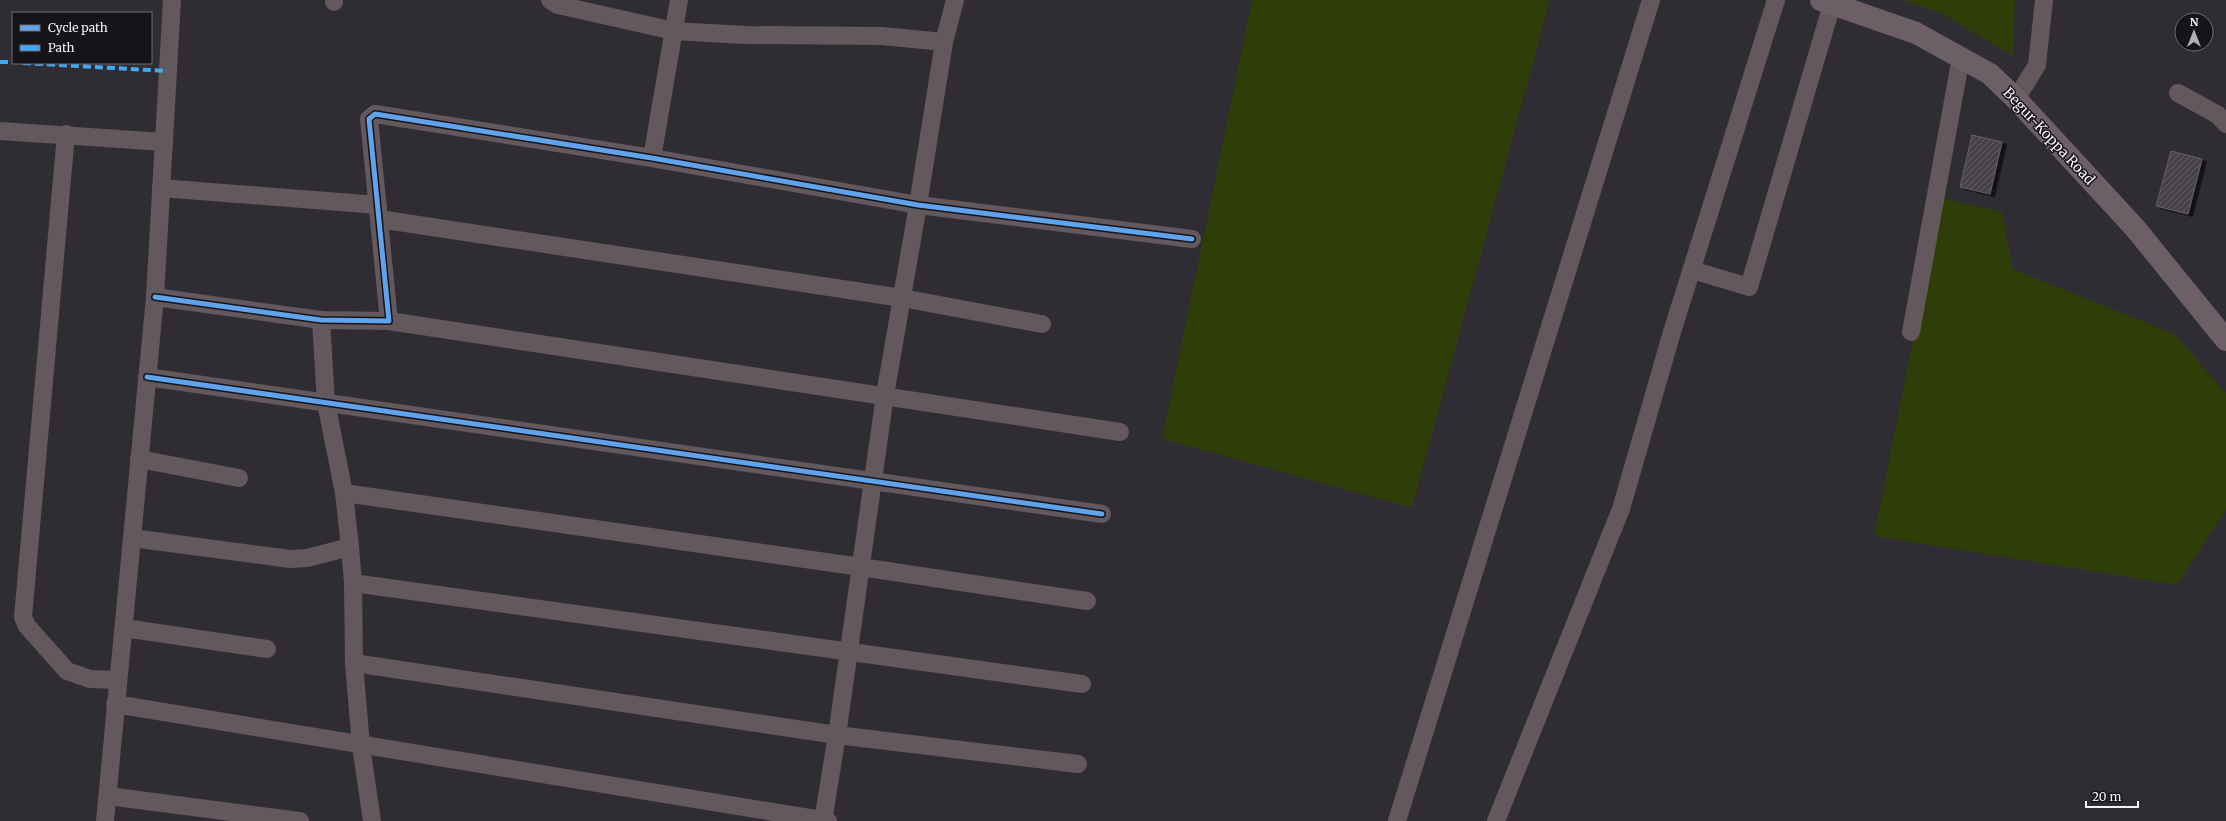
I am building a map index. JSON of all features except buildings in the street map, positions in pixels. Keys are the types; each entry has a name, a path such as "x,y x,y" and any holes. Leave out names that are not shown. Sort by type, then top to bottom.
{"main road":[{"name":"Begur-Koppa Road","path":"1826,2 1916,33 1990,74 2016,99 2135,228 2226,340"}],"street":[{"path":"105,821 155,297 172,0"},
{"path":"550,0 558,5 674,31 745,35 882,36 944,42"},
{"path":"652,158 679,0"},
{"path":"115,704 361,746 825,821 885,395 918,205 944,42 955,0"},
{"path":"1397,821 1651,0"},
{"path":"1496,821 1621,509 1692,270 1776,0"},
{"path":"2016,99 2037,65 2044,0"},
{"path":"1692,270 1749,287 1826,2"},
{"path":"1911,332 1961,57"},
{"path":"2178,93 2218,115 2226,124"},
{"path":"389,321 368,119 375,114 652,158 918,205 1192,239"},
{"path":"0,131 66,134 164,142"},
{"path":"66,134 23,618 26,626 67,671 90,679 118,680"},
{"path":"161,188 378,212 902,298 1042,324"},
{"path":"155,297 320,320 389,321 885,395 1120,432"},
{"path":"320,320 326,403 344,493 350,547 353,583 354,663 361,746 372,821"},
{"path":"147,377 1102,514"},
{"path":"139,459 239,478"},
{"path":"344,493 861,566 1087,601"},
{"path":"132,538 290,559 320,555 350,547"},
{"path":"353,583 849,650 1082,684"},
{"path":"124,628 267,649"},
{"path":"354,663 838,735 1078,764"},
{"path":"108,796 300,821"}],"green space":[{"path":"1252,0 1550,0 1412,508 1162,439"},
{"path":"1902,0 2015,0 2013,56 1941,13"},
{"path":"1941,198 2002,212 2013,269 2174,334 2226,393 2226,510 2177,585 1874,536"}],"marked path":[{"path":"0,62 12,62"},
{"path":"41,64 167,71"}],"cycle path":[{"path":"155,297 321,320 389,321 369,119 375,114 652,158 918,205 1192,239"},
{"path":"147,377 1102,514"}]}
